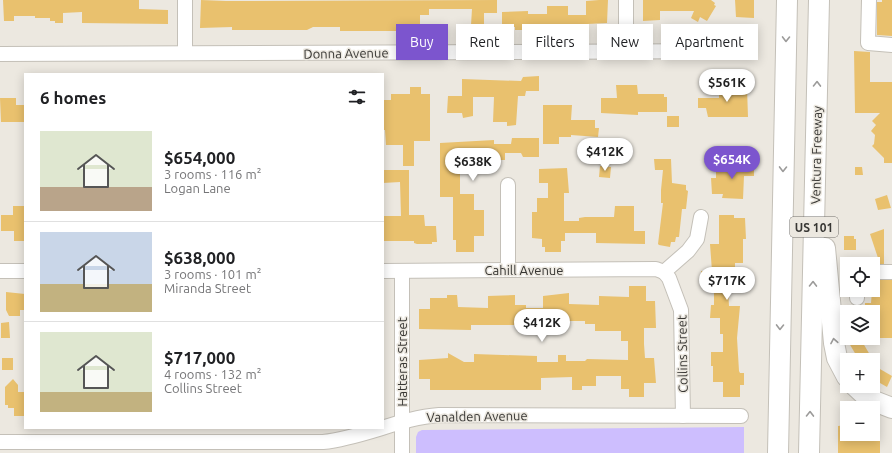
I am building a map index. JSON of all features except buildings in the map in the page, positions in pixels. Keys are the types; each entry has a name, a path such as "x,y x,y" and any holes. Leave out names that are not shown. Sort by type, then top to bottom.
{"highway":[{"name":"US 101","path":"778,453 787,0"},
{"name":"Ventura Freeway","path":"809,453 818,0"},
{"path":"816,143 831,321 837,358 840,364"},
{"path":"863,393 869,399 892,408"}],"street":[{"path":"185,0 185,53"},
{"path":"626,0 626,24"},
{"path":"869,0 868,43 892,45"},
{"name":"Donna Avenue","path":"0,54 597,52"},
{"path":"508,185 508,270"},
{"path":"664,272 688,251 697,240 701,217"},
{"name":"Cahill Avenue","path":"384,271 656,270 664,272"},
{"path":"0,271 24,271"},
{"name":"Hatteras Street","path":"402,271 402,453"},
{"name":"Collins Street","path":"664,272 669,278 681,310 683,416"},
{"path":"880,272 892,272"},
{"name":"Vanalden Avenue","path":"384,428 423,416 439,415 741,416"},
{"name":"Vanalden Avenue","path":"0,442 323,442 353,437 379,429"}],"shaded area":[{"path":"744,427 744,453 416,453 416,437 418,432 422,430"}]}
